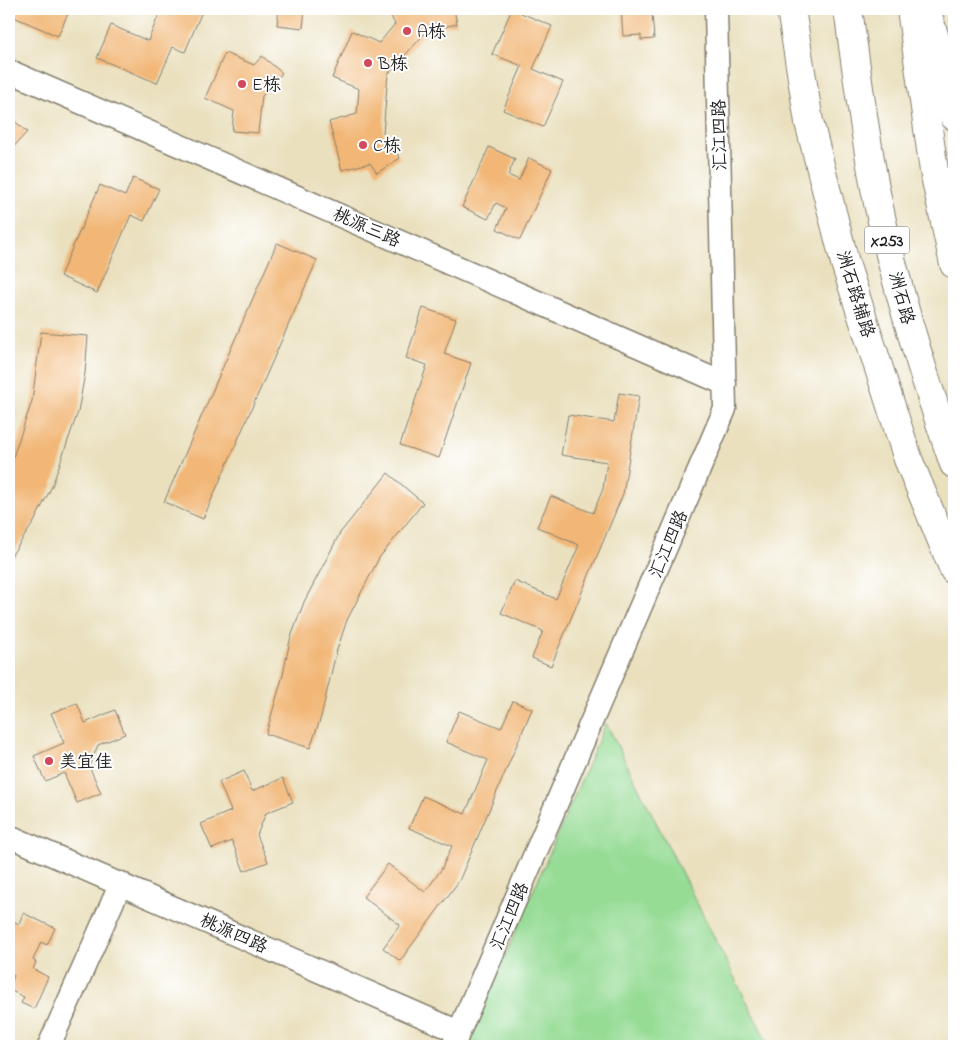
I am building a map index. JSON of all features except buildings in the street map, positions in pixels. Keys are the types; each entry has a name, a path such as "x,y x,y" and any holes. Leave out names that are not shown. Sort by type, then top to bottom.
{"main road":[{"name":"洲石路辅路","path":"791,9 809,122 845,263 908,459 954,570"},
{"name":"洲石路","path":"848,9 861,108 878,203 921,368 954,464"},
{"path":"910,9 934,171 954,264"},
{"path":"926,9 946,74 954,116"}],"street":[{"name":"汇江四路","path":"456,1039 725,409 716,9"},
{"name":"桃源三路","path":"9,71 725,384"},
{"name":"桃源四路","path":"9,836 121,883 456,1039"},
{"path":"49,1046 121,883"}],"green space":[{"path":"606,723 769,1046 466,1046"}],"place":[{"name":"A栋","path":"407,31"},
{"name":"B栋","path":"368,63"},
{"name":"E栋","path":"242,84"},
{"name":"C栋","path":"363,145"},
{"name":"美宜佳","path":"49,761"}]}
